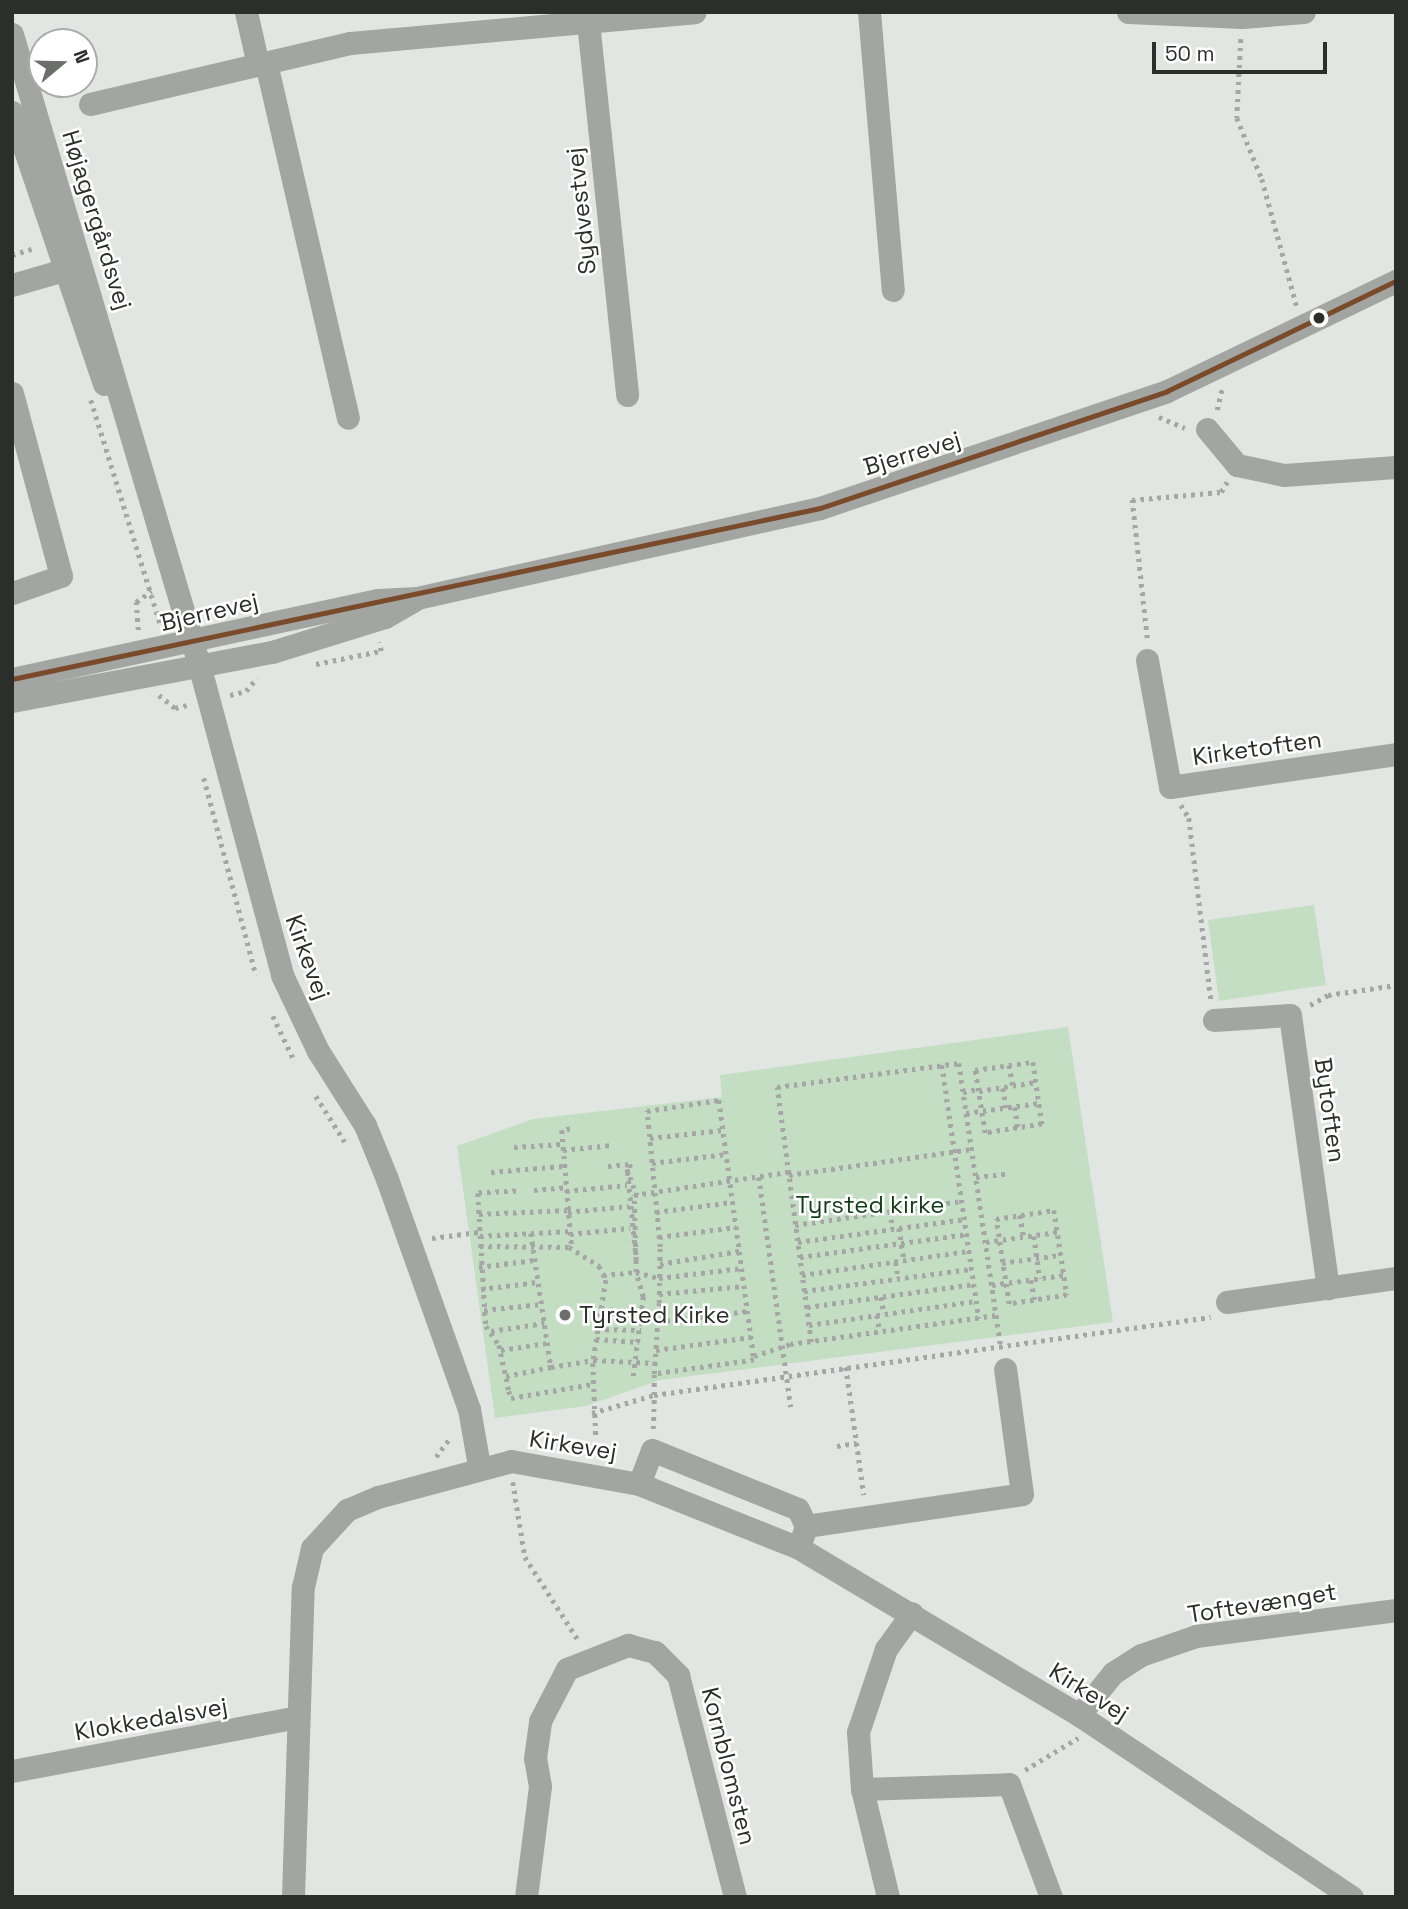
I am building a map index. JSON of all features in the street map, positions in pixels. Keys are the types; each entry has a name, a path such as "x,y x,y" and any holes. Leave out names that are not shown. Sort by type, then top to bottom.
{"street":[{"path":"246,12 262,64 348,418"},
{"path":"90,104 350,43 532,19 588,22 695,12"},
{"path":"869,12 893,290"},
{"path":"1128,12 1242,18 1304,12"},
{"name":"Sydvestvej","path":"588,22 627,395"},
{"name":"Højagergårdsvej","path":"12,34 84,265 123,422 192,642 210,665"},
{"name":"Højagergårdsvej","path":"12,112 61,271 123,422"},
{"path":"12,285 84,265"},
{"name":"Bjerrevej","path":"12,678 192,642 379,600 417,598 820,508 954,468 1167,391 1304,328 1396,281"},
{"path":"12,393 16,421 61,576 12,593"},
{"path":"1207,429 1237,465 1284,475 1396,467"},
{"name":"Bjerrevej","path":"12,701 210,665 385,617 417,598"},
{"name":"Kirketoften","path":"1147,660 1170,787 1396,754"},
{"name":"Kirkevej","path":"210,665 282,975 318,1051 365,1125 387,1179 469,1409 479,1466 511,1461 639,1484 803,1537 912,1613 1085,1719 1352,1897"},
{"path":"1214,1020 1290,1015"},
{"name":"Bytoften","path":"1290,1015 1328,1288"},
{"path":"1227,1302 1396,1278"},
{"path":"639,1484 652,1450 798,1509 803,1537 867,1517 1022,1494 1005,1369"},
{"path":"293,1897 303,1587 312,1548 327,1526 378,1497 479,1466"},
{"name":"Toftevænget","path":"1085,1719 1113,1674 1141,1655 1185,1640 1396,1610"},
{"path":"881,1895 862,1789 858,1732 868,1689 912,1613"},
{"name":"Kornblomsten","path":"526,1897 540,1786 536,1758 540,1721 567,1669 589,1657 628,1645 644,1648 678,1675 735,1897"},
{"name":"Klokkedalsvej","path":"12,1771 298,1717"},
{"path":"862,1789 1009,1784 1051,1897"}],"path":[{"path":"1242,18 1237,118 1262,179 1286,283 1304,328"},
{"path":"12,255 43,245"},
{"path":"1147,660 1132,500 1221,492 1237,465"},
{"path":"210,665 230,708"},
{"path":"1170,787 1189,818 1214,1020"},
{"path":"1290,1015 1328,995 1396,985"},
{"path":"1033,1062 1042,1124 985,1133 975,1070 1009,1065 1033,1062"},
{"path":"811,1342 777,1087 959,1063 1005,1369"},
{"path":"943,1065 979,1318"},
{"path":"1009,1065 1013,1086"},
{"path":"963,1092 1036,1082"},
{"path":"1003,1087 1006,1108"},
{"path":"652,1450 660,1264 647,1111 719,1100 754,1356"},
{"path":"966,1113 1039,1103"},
{"path":"1015,1107 1018,1128"},
{"path":"570,1129 562,1130 572,1248 603,1275 636,1272 659,1278 741,1268"},
{"path":"650,1138 723,1130"},
{"path":"514,1147 612,1145"},
{"path":"637,1195 972,1149"},
{"path":"652,1163 726,1154"},
{"path":"608,1166 630,1164 637,1195 636,1272 642,1312 633,1376"},
{"path":"491,1171 564,1167"},
{"path":"631,1169 627,1185 630,1228 638,1264"},
{"path":"976,1177 1006,1174"},
{"path":"759,1177 791,1407"},
{"path":"534,1190 627,1185"},
{"path":"516,1191 478,1193 479,1267 484,1310 501,1350 511,1398 593,1384"},
{"path":"795,1225 962,1201"},
{"path":"656,1213 732,1202"},
{"path":"479,1214 629,1206"},
{"path":"1054,1210 1067,1295 1009,1304 996,1219 1020,1215 1054,1210"},
{"path":"890,1211 904,1261"},
{"path":"1020,1215 1024,1237"},
{"path":"798,1242 965,1219"},
{"path":"426,1226 435,1250"},
{"path":"659,1237 736,1227"},
{"path":"430,1238 630,1228"},
{"path":"986,1242 1058,1232"},
{"path":"531,1233 551,1367"},
{"path":"800,1257 967,1234"},
{"path":"1034,1236 1040,1279"},
{"path":"480,1246 533,1250 572,1248"},
{"path":"660,1264 739,1251"},
{"path":"802,1275 969,1251"},
{"path":"1002,1263 1061,1255"},
{"path":"479,1267 535,1260"},
{"path":"896,1262 898,1279"},
{"path":"804,1292 971,1269"},
{"path":"596,1437 592,1413 594,1360 603,1275"},
{"path":"992,1285 1064,1275"},
{"path":"1031,1280 1035,1300"},
{"path":"481,1289 538,1282"},
{"path":"807,1307 974,1284"},
{"path":"659,1294 744,1286"},
{"path":"881,1297 884,1314"},
{"path":"809,1325 976,1301"},
{"path":"592,1413 654,1395 1212,1317 1227,1302"},
{"path":"484,1310 542,1304"},
{"path":"601,1309 642,1312"},
{"path":"658,1322 748,1311"},
{"path":"877,1315 880,1332"},
{"path":"654,1374 754,1356 784,1345 996,1315"},
{"path":"491,1331 544,1323"},
{"path":"597,1329 641,1330"},
{"path":"656,1350 751,1337"},
{"path":"596,1339 639,1342"},
{"path":"501,1350 547,1343"},
{"path":"506,1376 594,1360 655,1363"},
{"path":"846,1367 867,1517"},
{"path":"837,1446 857,1443"},
{"path":"511,1461 525,1557 589,1657"},
{"path":"1009,1784 1085,1719"}],"green space":[{"path":"1314,905 1326,985 1219,1001 1208,920"},
{"name":"Tyrsted kirke","path":"1068,1027 1113,1322 660,1380 586,1406 495,1418 457,1146 533,1119 722,1097 720,1075"}],"transit line":[{"path":"12,679 820,508 1167,391 1396,281"}],"place":[{"name":"Tyrsted Kirke","path":"565,1315"}]}
